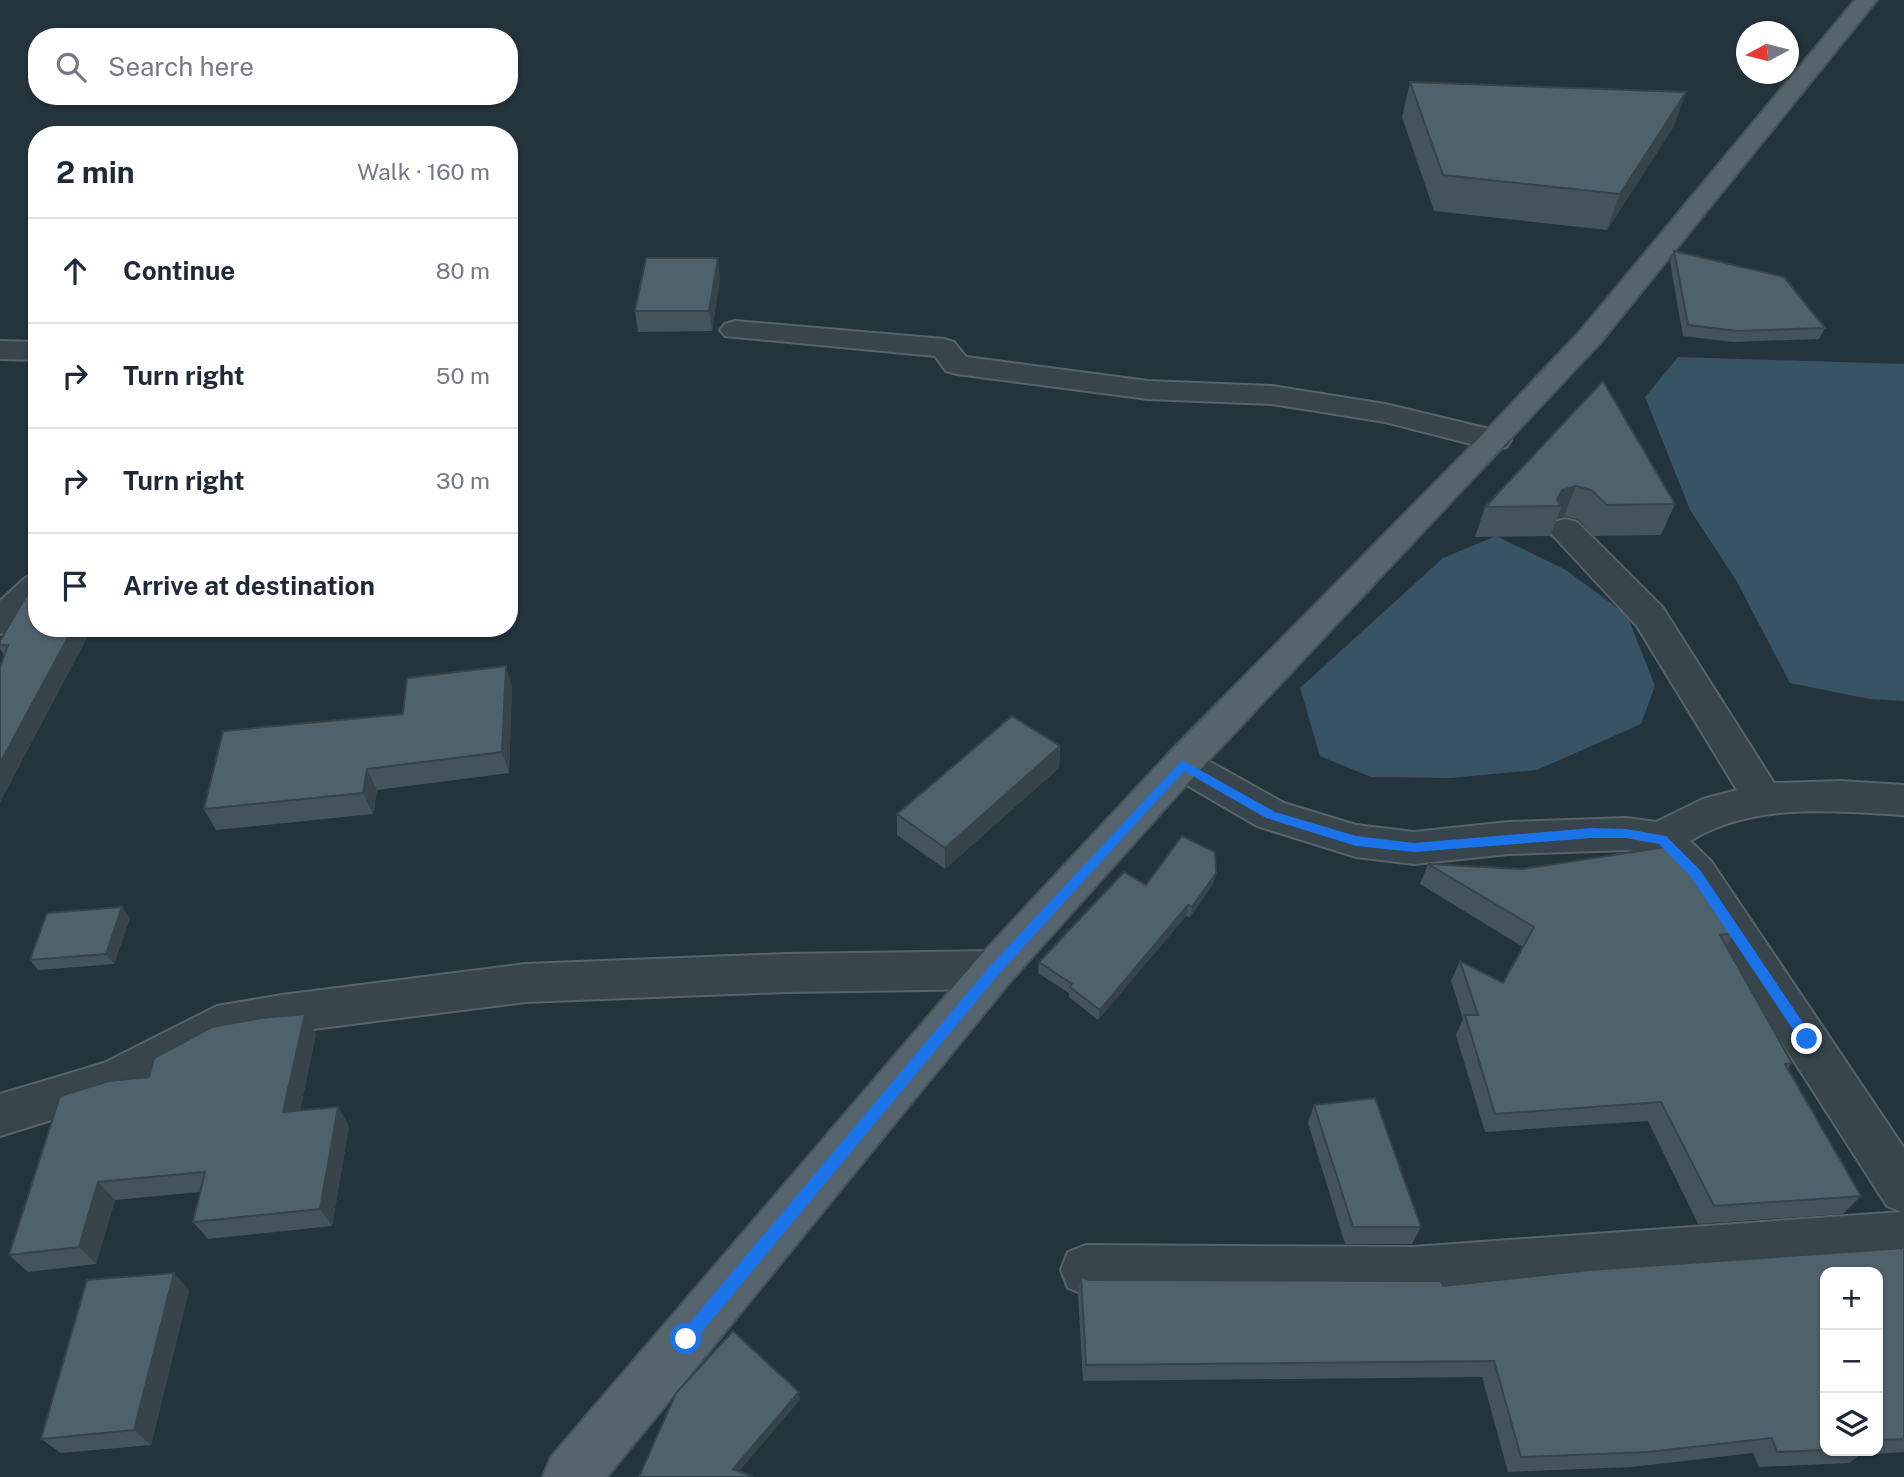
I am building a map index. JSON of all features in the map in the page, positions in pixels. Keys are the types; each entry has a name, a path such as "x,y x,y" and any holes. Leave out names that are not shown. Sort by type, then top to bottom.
{"main road":[{"path":"571,1477 994,970 1182,764 1495,440 1591,336 1866,0"}],"street":[{"path":"735,330 944,348 957,365 1148,390 1272,395 1385,413 1495,440"},
{"path":"0,350 28,351"},
{"path":"1566,530 1650,617 1763,799"},
{"path":"0,622 28,595"},
{"path":"1182,764 1271,815 1356,841 1414,848 1592,833 1662,839 1696,873 1904,1190"},
{"path":"1662,839 1685,822 1710,810 1763,799 1842,796 1904,800"},
{"path":"0,1115 115,1080 217,1026 282,1014 524,983 786,972 994,970"},
{"path":"1086,1270 1412,1272 1904,1236"}],"water":[{"path":"1678,357 1904,364 1904,701 1869,699 1790,683 1736,580 1690,510 1645,397"},
{"path":"1496,536 1566,570 1627,615 1655,686 1641,724 1537,770 1450,778 1371,777 1320,756 1300,688 1443,558"}],"building":[{"path":"1410,82 1686,92 1620,194 1443,175"},
{"path":"1674,251 1784,277 1825,328 1738,331 1688,325"},
{"path":"646,258 718,258 709,311 635,311"},
{"path":"1603,381 1675,504 1607,505 1591,490 1576,486 1562,490 1557,500 1562,506 1485,507"},
{"path":"28,593 28,637 68,637 0,763 0,667 8,645 0,645"},
{"path":"506,666 502,752 367,769 363,793 204,809 223,731 403,714 407,678"},
{"path":"1012,716 1060,746 945,848 897,814"},
{"path":"1182,836 1215,852 1216,873 1192,907 1188,905 1100,1010 1070,987 1072,984 1039,962 1124,872 1146,885"},
{"path":"1672,846 1691,866 1735,933 1720,935 1792,1063 1785,1064 1861,1196 1714,1206 1661,1102 1495,1114 1465,1015 1478,1015 1460,961 1503,983 1534,927 1428,864 1522,869"},
{"path":"122,907 106,954 30,960 47,913"},
{"path":"305,1014 283,1112 338,1107 320,1209 193,1222 205,1172 98,1182 79,1247 9,1255 60,1096 109,1081 149,1077 154,1058 212,1027 261,1018"},
{"path":"1375,1098 1421,1227 1353,1227 1314,1105"},
{"path":"1904,1248 1904,1439 1883,1440 1883,1267 1820,1267 1820,1450 1777,1452 1772,1438 1648,1452 1521,1457 1494,1361 1086,1365 1081,1277 1089,1280 1441,1281 1443,1286 1589,1270"},
{"path":"174,1273 134,1430 41,1439 87,1280"},
{"path":"733,1331 799,1392 733,1469 754,1477 639,1477 676,1393"}],"route":[{"path":"686,1339 994,970 1182,764 1271,815 1356,841 1414,848 1592,833 1662,839 1696,873 1807,1039"}]}
